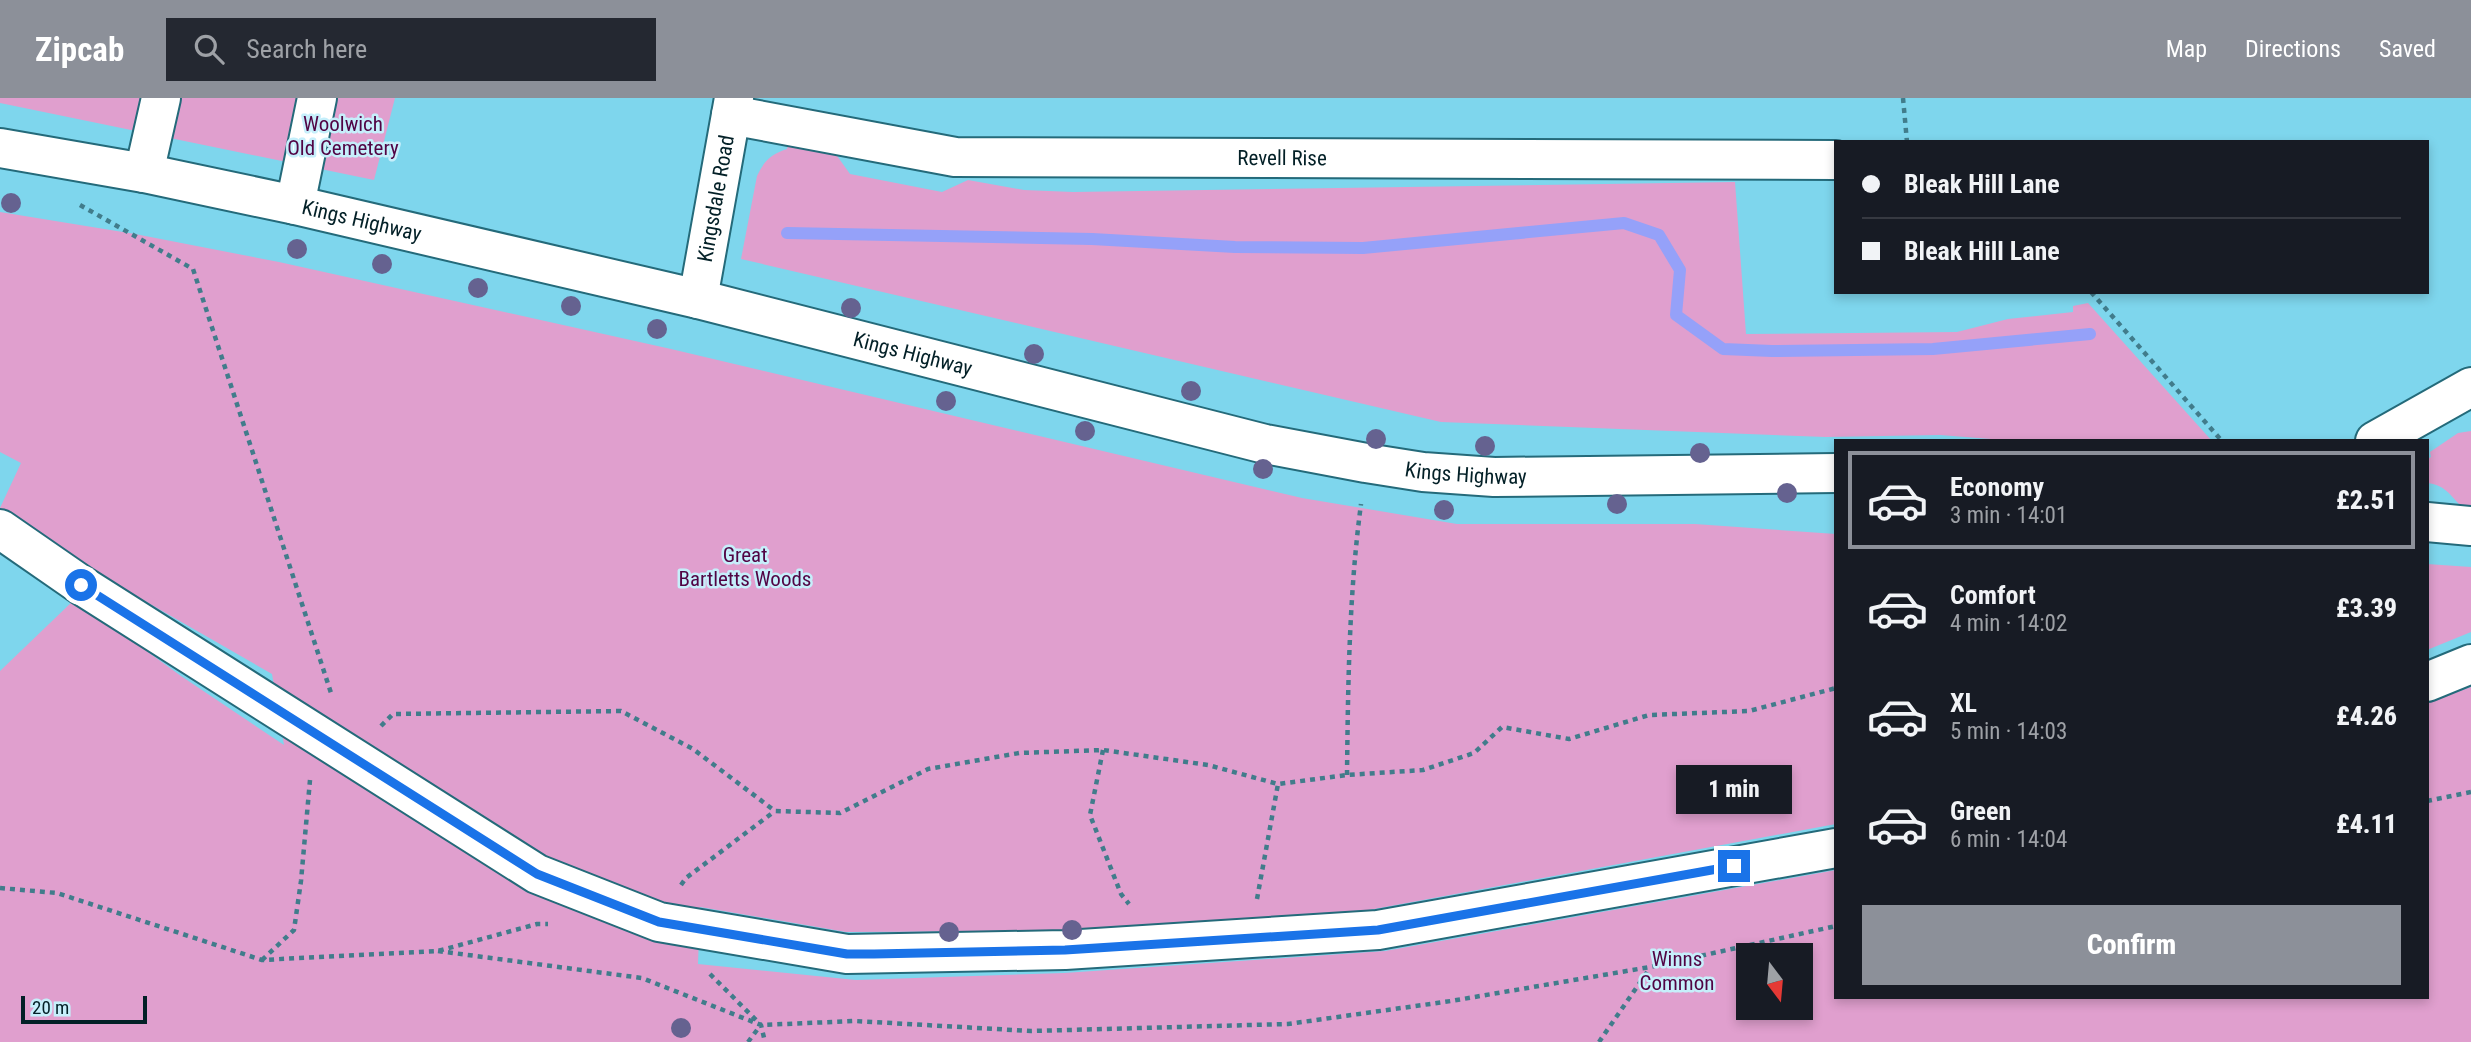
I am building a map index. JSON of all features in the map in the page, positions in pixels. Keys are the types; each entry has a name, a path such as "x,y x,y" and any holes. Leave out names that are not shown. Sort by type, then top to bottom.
{"street":[{"path":"145,173 161,98"},
{"path":"295,205 317,98"},
{"name":"Revell Rise","path":"732,107 955,157 1834,160"},
{"name":"Kingsdale Road","path":"698,299 732,107"},
{"name":"Kings Highway","path":"0,148 145,173 295,205 698,299 1265,444 1366,463 1423,472 1494,477 1834,473"},
{"path":"2379,439 2471,387"},
{"path":"2429,522 2471,526"},
{"path":"0,529 93,592 537,874 659,922 847,954 1065,950 1378,930 1834,848"},
{"path":"2429,681 2471,664"}],"path":[{"path":"1903,98 1908,140"},
{"path":"72,201 193,268 312,639 353,755"},
{"path":"2093,294 2220,439"},
{"path":"1347,775 1348,667 1355,548 1366,463"},
{"path":"262,960 294,930 310,775 353,755 393,714 621,710 693,749 775,811 840,813 928,769 1019,753 1103,750 1208,765 1278,784 1347,775 1423,770 1474,753 1502,727 1569,739 1649,715 1749,711 1834,689"},
{"path":"1103,750 1090,815 1121,894 1159,944"},
{"path":"1252,938 1263,859 1278,784"},
{"path":"2429,802 2471,792"},
{"path":"659,922 686,878 775,811"},
{"path":"0,888 57,893 262,960 438,951 642,978 761,1025 855,1021 1031,1031 1288,1024 1451,1001 1650,967 1834,926"},
{"path":"438,951 537,924 551,924"},
{"path":"1599,1042 1650,967"},
{"path":"705,969 761,1025 765,1042"},
{"path":"748,1042 761,1025"}],"green space":[{"name":"Woolwich Old Cemetery","path":"0,98 395,98 374,180 0,103"},
{"path":"788,145 835,153 850,174 942,192 968,180 1024,190 1073,192 1735,182 1746,334 1957,332 2008,319 2073,312 2073,306 2088,303 2210,439 1991,439 1940,435 1826,437 1441,422 741,259 757,176 769,159 787,149"},
{"path":"0,212 135,234 279,262 671,349 1302,498 1457,524 1695,524 1834,534 1834,824 1369,910 1054,931 846,932 700,907 698,964 856,980 1064,973 1385,951 1834,870 1834,999 2429,999 2429,702 2471,687 2471,1042 0,1042 0,671 75,599 181,676 284,745 272,674 82,565 0,508 21,463 0,452"},
{"path":"2471,431 2471,514 2441,487 2429,483 2430,452 2458,433"},
{"path":"2429,564 2471,567 2471,632 2429,649"}],"waterway":[{"path":"787,233 1092,239 1235,247 1363,248 1624,223 1659,235 1680,270 1676,315 1723,349 1933,349 2090,334"}],"route":[{"path":"81,585 537,874 659,922 847,954 1065,950 1378,930 1734,866"}],"park label":[{"name":"Great Bartletts Woods","path":"745,567"},
{"name":"Winns Common","path":"1677,971"}]}
